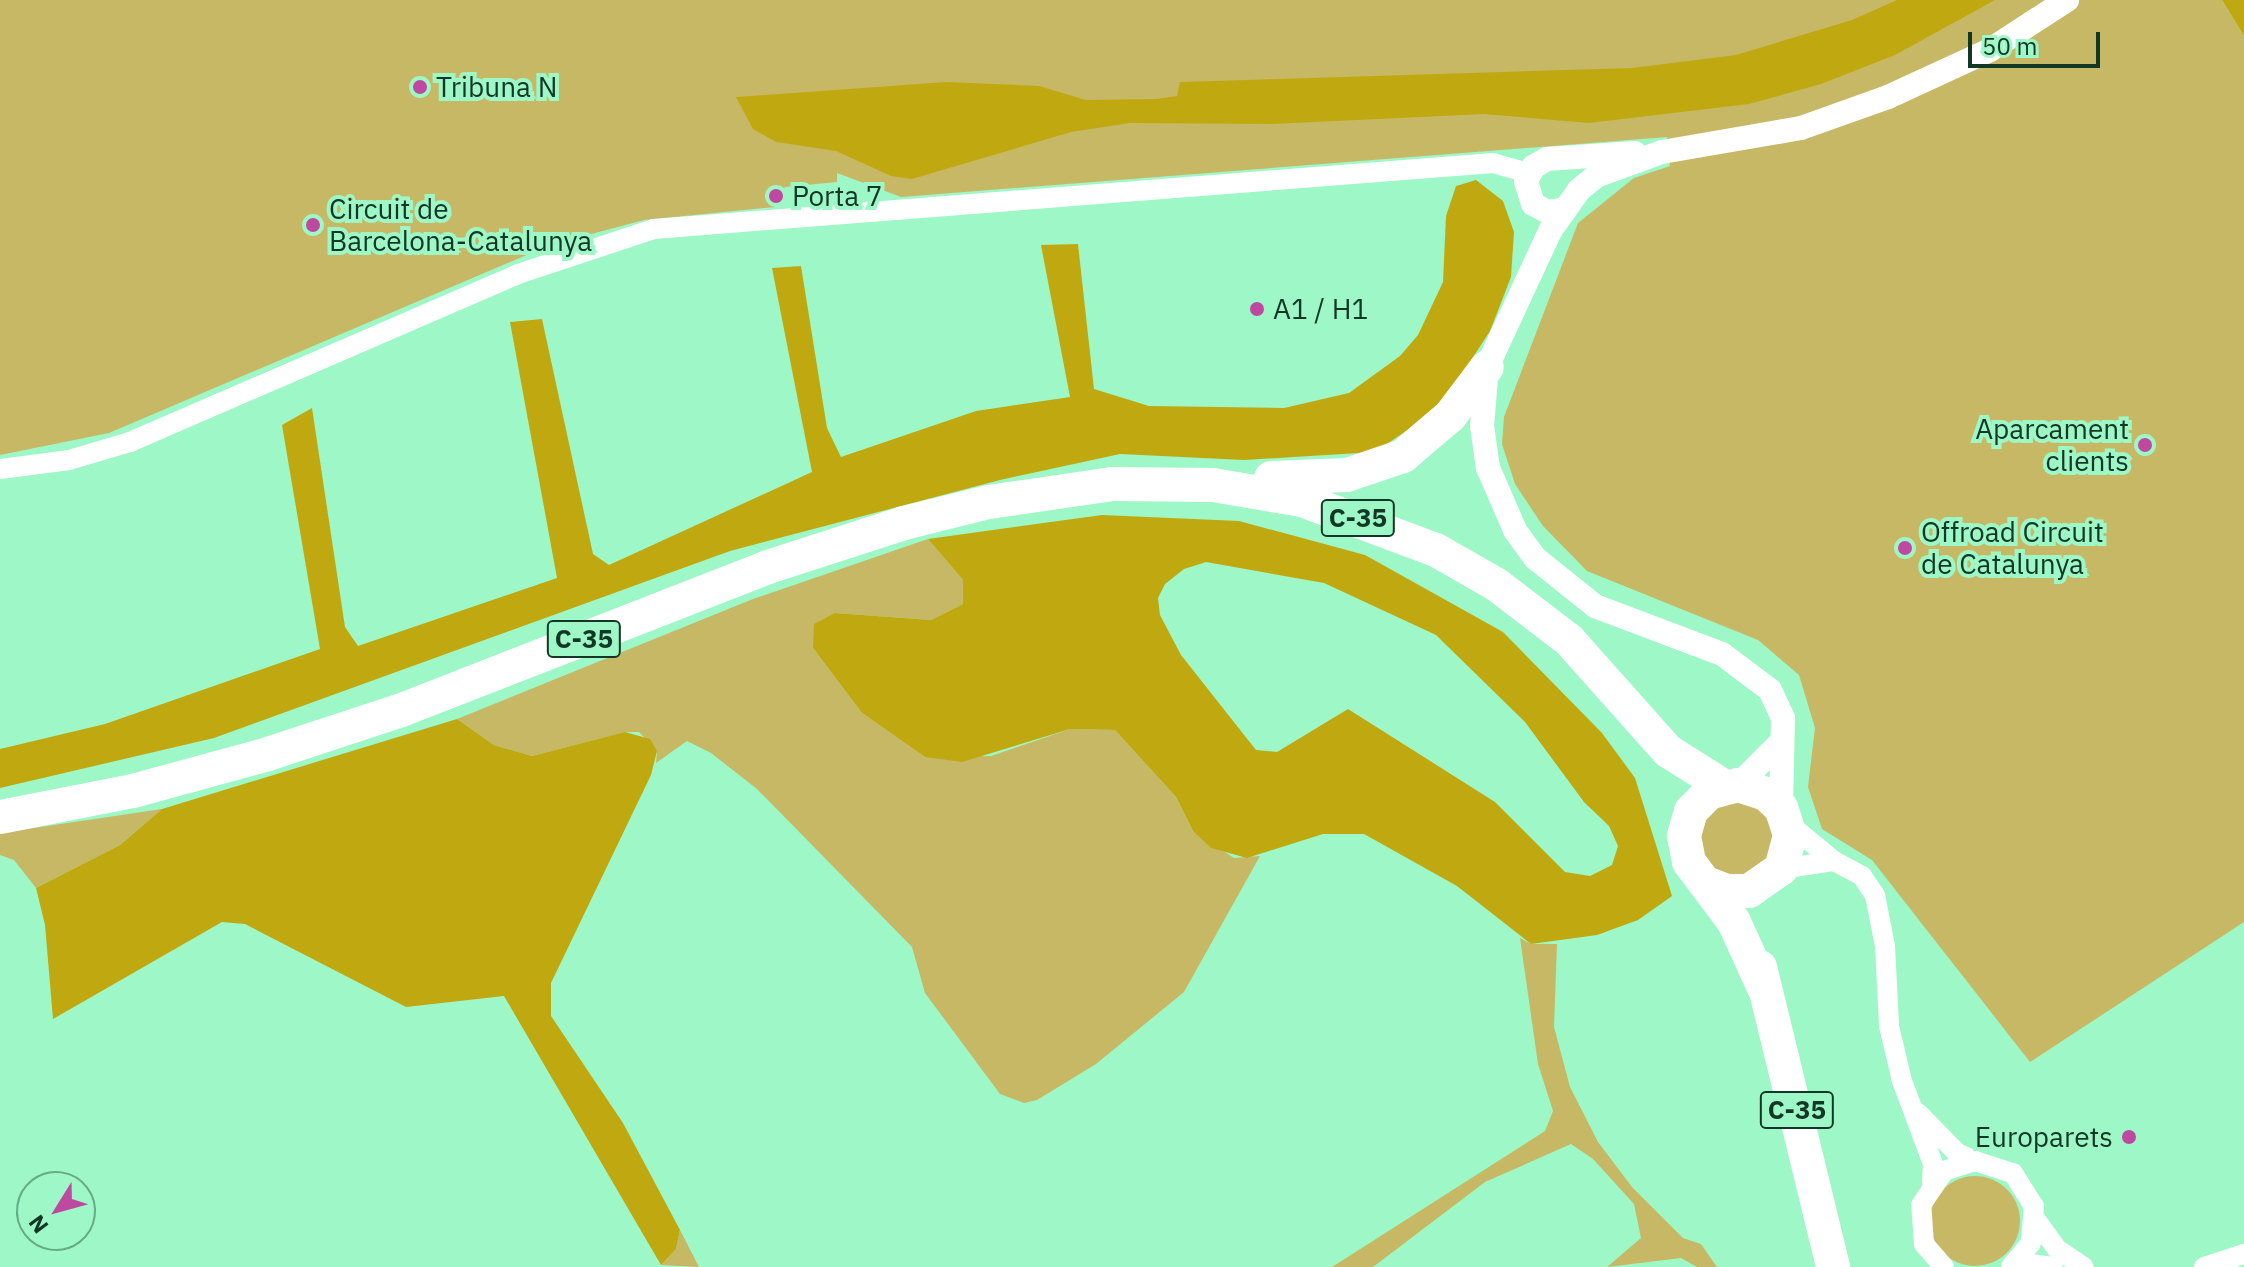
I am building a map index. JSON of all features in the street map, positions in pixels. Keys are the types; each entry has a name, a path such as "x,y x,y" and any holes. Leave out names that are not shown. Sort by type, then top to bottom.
{"highway":[{"path":"1171,483 1315,480 1376,469 1428,437 1487,367"},
{"name":"C-35","path":"0,817 147,788 283,749 399,711 768,567 904,523 1058,491 1171,483 1302,500 1436,550 1497,585 1569,640 1645,727 1686,768 1732,786 1766,794 1784,815 1790,847 1755,928 1764,988 1833,1267"},
{"name":"C-35","path":"1645,727 1677,791 1689,862 1734,922 1764,988"},
{"path":"1685,827 1702,798 1732,786"},
{"path":"1706,883 1738,892 1775,876"}],"street":[{"path":"1533,266 1542,223 1540,209 1526,189 1528,173 1547,159 1662,152 1801,128 1888,97 1990,50 2067,0"},
{"path":"1662,152 1610,170 1572,200 1533,266 1487,367 1482,426 1488,468 1498,498 1535,558 1595,606 1740,663 1779,703 1784,815 1834,861 1862,876 1879,907 1884,1002 1902,1081 1933,1164 1932,1182 1919,1218 1936,1263"},
{"path":"1563,160 1574,169 1572,200"},
{"path":"0,469 69,460 130,442 518,274 654,229 1493,163 1528,173"},
{"path":"1540,209 1572,200"},
{"path":"1732,786 1781,742"},
{"path":"1775,876 1834,861"},
{"path":"1914,1108 1957,1153 2013,1173 2030,1194 2036,1220 2057,1249 2084,1267"},
{"path":"1932,1182 1959,1164 1975,1161"},
{"path":"2014,1265 2031,1243 2036,1220"},
{"path":"2204,1267 2244,1254"},
{"path":"2014,1265 2053,1267"}],"shaded area":[{"path":"0,0 2222,0 2244,36 2244,922 2030,1062 1872,860 1822,829 1808,787 1815,728 1799,675 1758,640 1587,571 1543,526 1515,484 1502,444 1504,417 1578,223 1634,178 1670,166 1667,137 901,197 837,173 837,182 785,187 775,207 644,220 550,245 109,433 0,455"},
{"path":"1897,0 1995,0 1895,55 1821,84 1749,104 1589,123 1484,114 1272,124 1130,123 1071,132 912,179 891,176 836,151 776,142 753,129 736,97 946,82 1039,86 1086,100 1156,99 1177,96 1180,82 1632,68 1736,55 1852,20"},
{"path":"2222,0 2244,0 2244,36"},
{"path":"1476,180 1503,201 1514,232 1511,277 1490,331 1440,408 1375,452 1244,460 1120,454 1000,480 730,551 214,738 0,788 0,749 105,724 320,649 282,425 312,408 345,627 358,646 557,578 510,322 542,319 593,554 609,565 812,472 772,268 801,266 827,428 841,457 976,411 1070,397 1041,245 1078,244 1094,389 1149,406 1284,408 1349,393 1400,356 1418,335 1443,282 1446,216 1456,186"},
{"path":"1102,515 1239,521 1365,555 1503,632 1602,733 1635,778 1672,896 1638,920 1597,935 1531,944 1457,886 1364,834 1323,834 1247,858 1211,848 1193,831 1176,797 1115,730 1070,729 962,762 925,757 862,713 813,648 814,624 835,613 931,620 963,604 963,580 928,539","holes":["1206,562 1324,583 1436,635 1525,722 1584,802 1609,826 1618,846 1612,865 1590,876 1565,872 1495,802 1348,709 1277,752 1256,750 1181,655 1160,615 1158,598 1165,584 1184,569"]},
{"path":"928,539 963,580 963,604 931,620 835,613 813,648 862,713 925,757 991,756 1070,729 1115,730 1176,797 1193,831 1234,858 1260,856 1184,992 1096,1064 1037,1100 1024,1103 1000,1094 925,993 912,947 757,789 711,753 687,741 656,763 657,751 639,732 626,732 532,756 494,745 457,719 753,599"},
{"path":"457,719 494,745 532,756 625,732 650,739 657,751 651,775 551,983 551,1016 623,1123 680,1230 676,1249 661,1265 504,996 406,1007 245,924 222,922 53,1019 45,925 36,888 120,845 162,809"},
{"path":"1718,801 1760,801 1780,849 1740,881 1704,863 1699,822"},
{"path":"162,809 120,845 36,888 14,860 0,855 0,833"},
{"path":"1520,938 1531,944 1557,944 1554,1027 1570,1087 1598,1142 1632,1187 1683,1238 1701,1244 1717,1267 1697,1267 1681,1258 1607,1267 1641,1238 1634,1204 1593,1159 1571,1144 1485,1182 1373,1267 1332,1267 1545,1131 1553,1111 1538,1064"},
{"path":"1975,1176 1992,1179 2007,1189 2017,1204 2020,1221 2017,1238 2007,1253 1992,1263 1975,1266 1958,1263 1943,1253 1933,1238 1930,1221 1933,1204 1943,1189 1958,1179"},
{"path":"680,1230 699,1267 661,1265 676,1249"}],"place":[{"name":"Tribuna N","path":"420,87"},
{"name":"Porta 7","path":"776,196"},
{"name":"Circuit de Barcelona-Catalunya","path":"313,225"},
{"name":"A1 / H1","path":"1257,309"},
{"name":"Aparcament clients","path":"2145,445"},
{"name":"Offroad Circuit de Catalunya","path":"1905,548"},
{"name":"Europarets","path":"2129,1137"}]}
